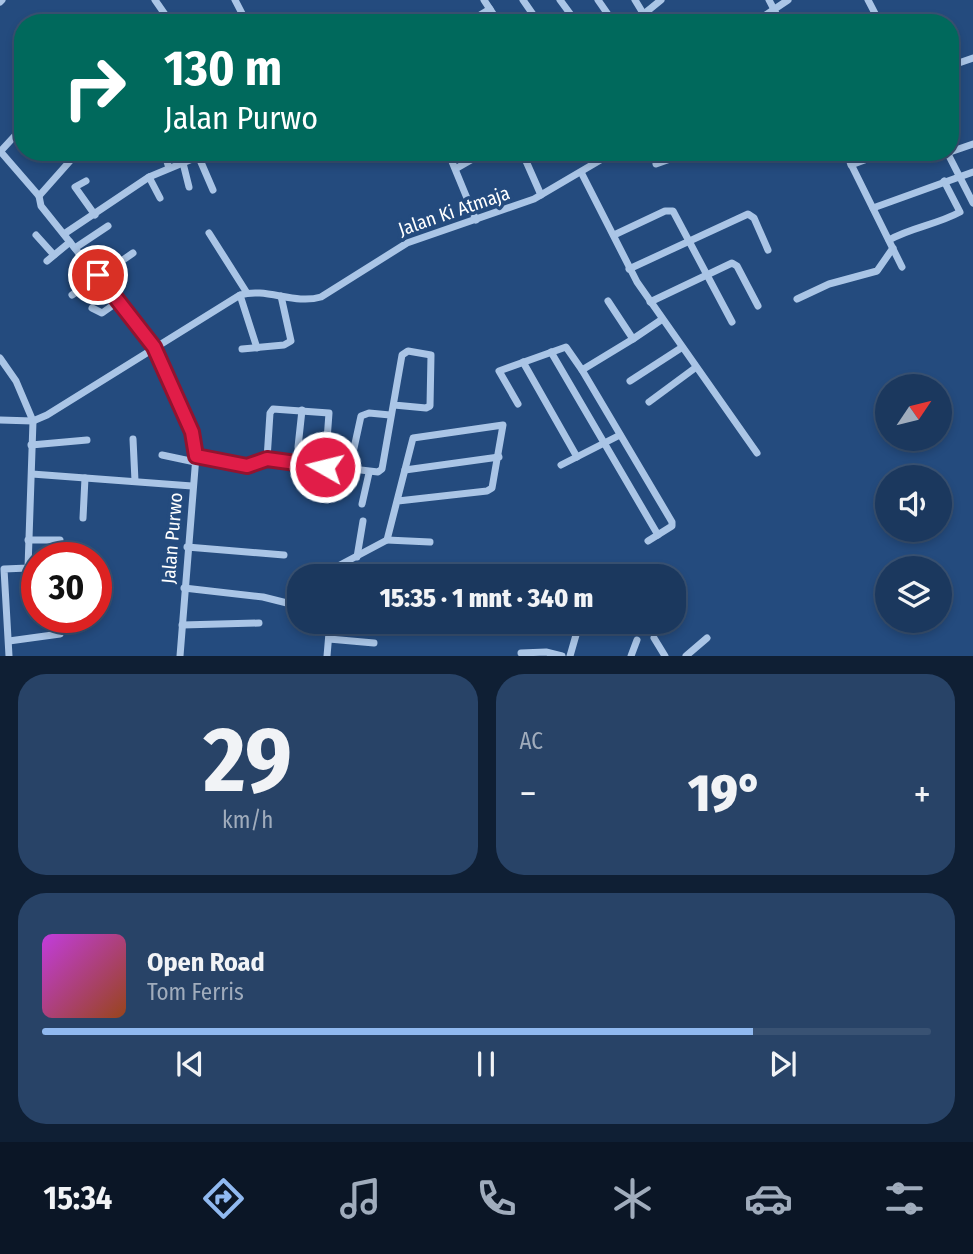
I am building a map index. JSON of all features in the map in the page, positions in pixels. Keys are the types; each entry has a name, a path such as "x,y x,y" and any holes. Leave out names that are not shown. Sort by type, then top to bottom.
{"street":[{"path":"484,0 493,14"},
{"path":"635,0 645,13 661,0"},
{"path":"769,0 777,14"},
{"path":"766,14 788,0"},
{"path":"482,14 490,9"},
{"path":"0,152 14,137"},
{"name":"Jalan Purwo","path":"0,152 39,196 41,206 120,301 154,347 192,432 195,459 180,656"},
{"path":"39,196 70,161"},
{"path":"167,161 169,168"},
{"path":"64,234 149,177 186,161"},
{"path":"201,161 213,190"},
{"path":"453,161 476,220"},
{"path":"457,168 469,161"},
{"name":"Jalan Ki Atmaja","path":"526,161 541,195"},
{"name":"Jalan Ki Atmaja","path":"244,294 309,299 321,297 407,243 541,195 601,161"},
{"path":"656,164 664,161"},
{"path":"849,161 902,267"},
{"path":"851,165 862,161"},
{"path":"889,240 911,227 928,227 960,212 950,161"},
{"path":"183,163 189,187"},
{"path":"873,208 973,172"},
{"path":"582,174 629,269 661,320 757,453"},
{"path":"149,177 160,198"},
{"path":"952,179 973,203"},
{"path":"86,181 75,187 94,215"},
{"path":"614,235 671,210 691,242 732,322"},
{"path":"629,269 748,214 754,218 768,250"},
{"path":"47,261 108,226"},
{"path":"209,233 244,294 257,348"},
{"path":"36,235 54,255"},
{"path":"797,299 830,285 877,271 893,248"},
{"path":"72,295 134,253"},
{"path":"650,302 734,263 758,306"},
{"path":"0,420 33,421 244,294"},
{"path":"242,349 284,345 291,341 281,296"},
{"path":"92,307 102,313 120,301"},
{"path":"608,301 633,340"},
{"path":"582,370 661,320"},
{"path":"518,404 499,371 566,347 672,522 648,541"},
{"path":"630,381 681,348"},
{"path":"162,455 247,466 267,459 369,473 382,469 403,353 408,351 431,355 430,405 426,408 394,405"},
{"path":"551,352 658,535"},
{"path":"0,358 16,380 33,421 27,568 2,569 9,656"},
{"path":"523,362 578,457"},
{"path":"649,402 695,368"},
{"path":"267,459 271,412 278,408 330,413 325,467"},
{"path":"298,447 302,410"},
{"path":"349,471 361,416 369,413 390,415"},
{"path":"387,540 415,436 499,424 504,428 495,483 487,491 398,501"},
{"path":"561,465 620,435"},
{"path":"133,439 135,481"},
{"path":"31,445 87,440"},
{"path":"405,470 499,457"},
{"path":"362,504 369,473"},
{"path":"32,474 192,486"},
{"path":"83,518 85,478"},
{"path":"357,557 363,521"},
{"path":"28,540 60,540"},
{"path":"342,564 387,540 430,542"},
{"path":"187,547 284,555"},
{"path":"184,588 263,597 287,603"},
{"path":"182,625 259,623"},
{"path":"9,641 60,634"},
{"path":"327,656 329,634"},
{"path":"570,656 576,634"},
{"path":"654,638 665,656"},
{"path":"686,656 707,638"},
{"path":"329,639 373,643"},
{"path":"631,656 637,640"},
{"path":"522,652 548,652 562,656"}],"route":[{"path":"98,275 154,347 192,432 196,456 247,466 267,459 325,467"}]}
